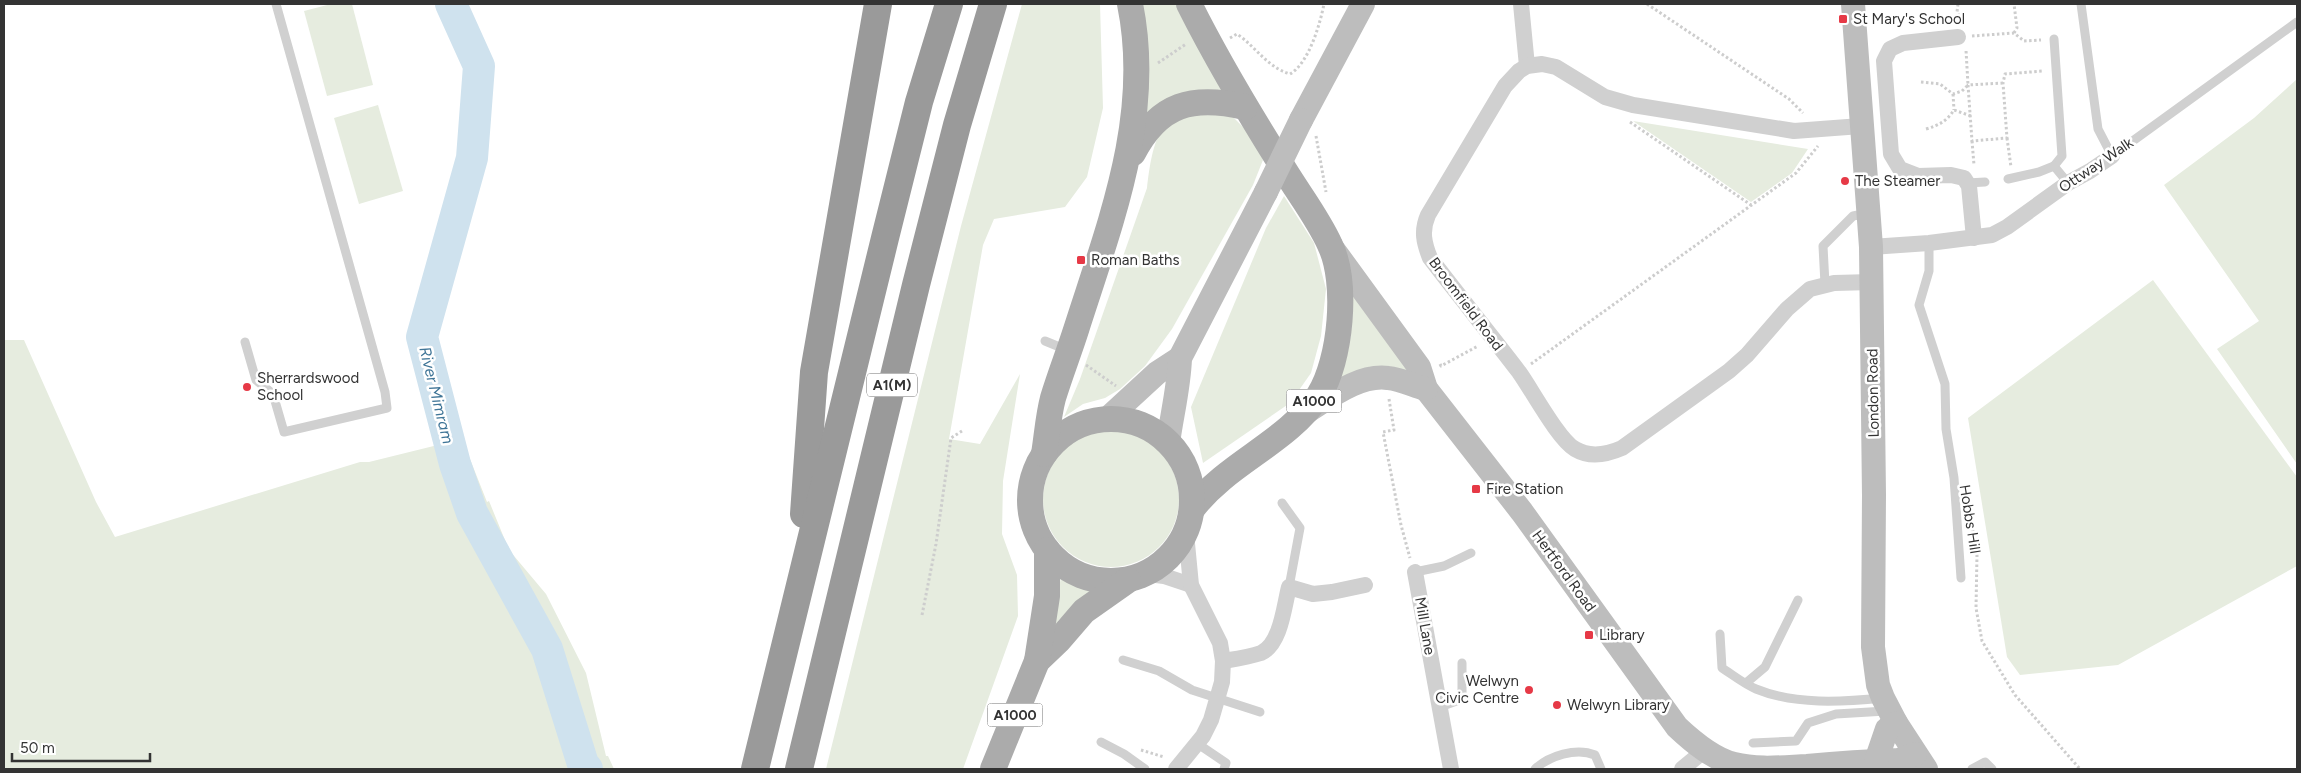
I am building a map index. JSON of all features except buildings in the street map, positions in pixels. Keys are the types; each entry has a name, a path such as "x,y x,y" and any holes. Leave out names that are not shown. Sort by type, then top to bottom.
{"highway":[{"path":"799,592 814,372 878,4"},
{"name":"A1(M)","path":"755,769 848,383 917,111 949,4"},
{"name":"A1(M)","path":"799,769 916,285 957,125 993,4"}],"main road":[{"path":"1044,454 1068,432 1081,425 1107,419 1126,420 1141,426 1168,443 1178,453 1187,470 1192,488 1193,508 1186,533 1171,557 1138,577 1106,582 1083,577 1063,566 1047,550 1032,520 1030,502 1031,486 1036,469 1044,454 1054,398 1077,357 1132,140 1137,96 1136,42 1130,4"},
{"name":"A1000","path":"1189,4 1245,107 1331,246 1339,286 1340,328 1337,347 1327,378 1319,394 1306,412 1288,430 1205,492 1193,508"},
{"path":"1125,169 1140,139 1148,129 1179,106 1205,100 1245,107"},
{"name":"A1000","path":"993,769 1037,661 1047,596 1047,550"},
{"name":"A1000","path":"1037,661 1084,611 1138,577"}],"street":[{"path":"1168,443 1174,401 1179,384 1180,358 1266,192 1308,125 1363,4"},
{"path":"1521,4 1527,66 1542,64 1556,67 1605,97 1620,102 1765,128 1794,131 1851,127"},
{"name":"London Road","path":"1853,4 1851,127 1868,213 1871,247 1874,495 1872,627 1875,666 1889,711 1920,762"},
{"path":"1962,37 1903,43 1890,49 1884,61 1891,154 1900,170 1918,176 1957,176 1964,178 1967,183 1974,238"},
{"name":"Broomfield Road","path":"1527,66 1512,76 1505,86 1428,215 1423,229 1425,247 1430,258 1519,373 1568,444 1582,453 1599,455 1622,448 1728,371 1810,289 1825,284 1872,282"},
{"name":"Ottway Walk","path":"1871,247 1929,243 1992,235 2007,227 2068,183 2112,156"},
{"name":"Hertford Road","path":"1331,246 1419,367 1426,389 1522,512 1678,727 1705,750 1719,759 1734,764 1773,769 1876,765 1899,760 1920,762"},
{"path":"1107,419 1157,374 1180,358"},
{"path":"1306,412 1363,380 1378,377 1390,378 1426,389"},
{"path":"1176,769 1193,750 1211,720 1219,697 1223,661 1220,643 1214,627 1191,585 1186,533"},
{"name":"Mill Lane","path":"1415,572 1451,769"},
{"path":"1138,577 1164,576 1191,585"},
{"path":"1223,661 1253,655 1268,647 1276,638 1289,587 1313,594 1365,585"},
{"path":"1876,765 1889,711"},
{"path":"1682,769 1705,750"}],"lane":[{"path":"245,342 256,380 273,394 284,432 387,408 385,392 276,4"},
{"path":"2081,4 2098,130 2112,156"},
{"name":"Ottway Walk","path":"2112,156 2297,22"},
{"path":"2010,179 2039,172 2054,166 2062,156 2054,39"},
{"path":"2054,166 2068,183"},
{"path":"1967,183 1985,182"},
{"path":"1825,284 1822,249 1824,243 1853,216 1868,213"},
{"path":"1929,243 1929,271 1919,304 1945,384 1946,429 1954,478 1962,578"},
{"path":"1045,341 1077,357"},
{"path":"1282,503 1300,528 1289,587"},
{"path":"1415,572 1444,566 1471,553"},
{"path":"1746,683 1766,668 1798,600"},
{"path":"1720,634 1722,668 1755,688 1790,699 1851,701 1889,711"},
{"path":"1123,660 1159,672 1192,690 1219,697 1260,712"},
{"path":"1440,707 1462,699 1462,663"},
{"path":"1753,743 1796,741 1808,723 1836,714 1889,711"},
{"path":"1101,742 1124,754 1145,769"},
{"path":"1193,750 1226,763 1224,769"},
{"path":"1535,769 1554,758 1578,751 1595,755 1602,769"},
{"path":"1972,769 1985,762 1992,769"}],"path":[{"path":"1228,44 1231,37 1236,34 1246,40 1263,58 1281,71 1290,74 1295,71 1310,48 1320,24 1324,4"},
{"path":"1647,4 1789,99 1808,117 1814,130"},
{"path":"2014,4 2017,28 2014,33"},
{"path":"1155,65 1204,32"},
{"path":"2007,138 1972,140 1962,37 2014,33 2024,41 2054,39"},
{"path":"2010,179 2003,83 2005,74 2056,70"},
{"path":"1921,82 1940,84 1953,94 1954,110 1948,119 1941,125 1926,129"},
{"path":"1953,94 1962,91 1968,85 2003,83"},
{"path":"1620,102 1617,114 1751,205"},
{"path":"1954,110 1970,116"},
{"path":"1308,125 1326,197"},
{"path":"1519,373 1796,173 1819,145 1851,127"},
{"path":"1436,360 1441,366 1480,346"},
{"path":"1077,357 1120,389"},
{"path":"1390,378 1389,400 1394,430 1383,432 1401,526 1415,572"},
{"path":"922,615 936,544 951,438 962,431"},
{"name":"Hobbs Hill","path":"1970,515 1978,554 1976,608 1982,641 2015,695 2080,769"},
{"path":"1124,754 1145,750 1162,757 1193,750"}],"shaded area":[{"path":"331,4 352,4 373,85 327,96 304,11"},
{"path":"1022,4 1100,4 1103,108 1087,177 1065,207 994,219 983,245 949,439 980,444 1020,374 1003,481 1002,534 1017,575 1018,616 963,769 826,769 961,226"},
{"path":"1141,4 1177,4 1226,97 1146,120"},
{"path":"2297,79 2297,464 2217,349 2259,321 2164,185 2254,118"},
{"path":"378,105 403,191 359,204 334,118"},
{"path":"1198,112 1233,117 1253,137 1263,160 1253,185 1172,329 1145,366 1120,389 1105,398 1083,404 1064,417 1080,379 1147,188 1153,152 1159,135 1172,121"},
{"path":"1633,121 1808,149 1792,173 1751,202"},
{"path":"1284,196 1314,243 1326,289 1321,336 1311,373 1290,403 1203,463 1191,407 1266,228"},
{"path":"2153,280 2297,477 2297,566 2118,665 2020,675 2007,657 1968,418"},
{"path":"1351,286 1411,370 1339,382 1347,357 1351,335"},
{"path":"4,340 24,340 96,502 115,537 360,462 369,462 462,439 487,502 489,501 509,550 546,594 586,673 606,756 608,756 614,769 4,769"},
{"path":"1111,431 1137,436 1159,451 1174,473 1179,499 1174,525 1159,547 1137,562 1111,567 1085,562 1063,547 1048,525 1043,499 1048,473 1063,451 1085,436"},
{"path":"1061,577 1082,588 1091,590 1059,620 1051,631"}],"waterway":[{"name":"River Mimram","path":"451,4 479,66 472,158 422,337 455,464 472,513 547,649 583,764 587,769"}],"place":[{"name":"St Mary's School","path":"1843,19"},
{"name":"The Steamer","path":"1845,181"},
{"name":"Roman Baths","path":"1081,260"},
{"name":"Sherrardswood School","path":"247,387"},
{"name":"Fire Station","path":"1476,489"},
{"name":"Library","path":"1589,635"},
{"name":"Welwyn Civic Centre","path":"1529,690"},
{"name":"Welwyn Library","path":"1557,705"}]}
